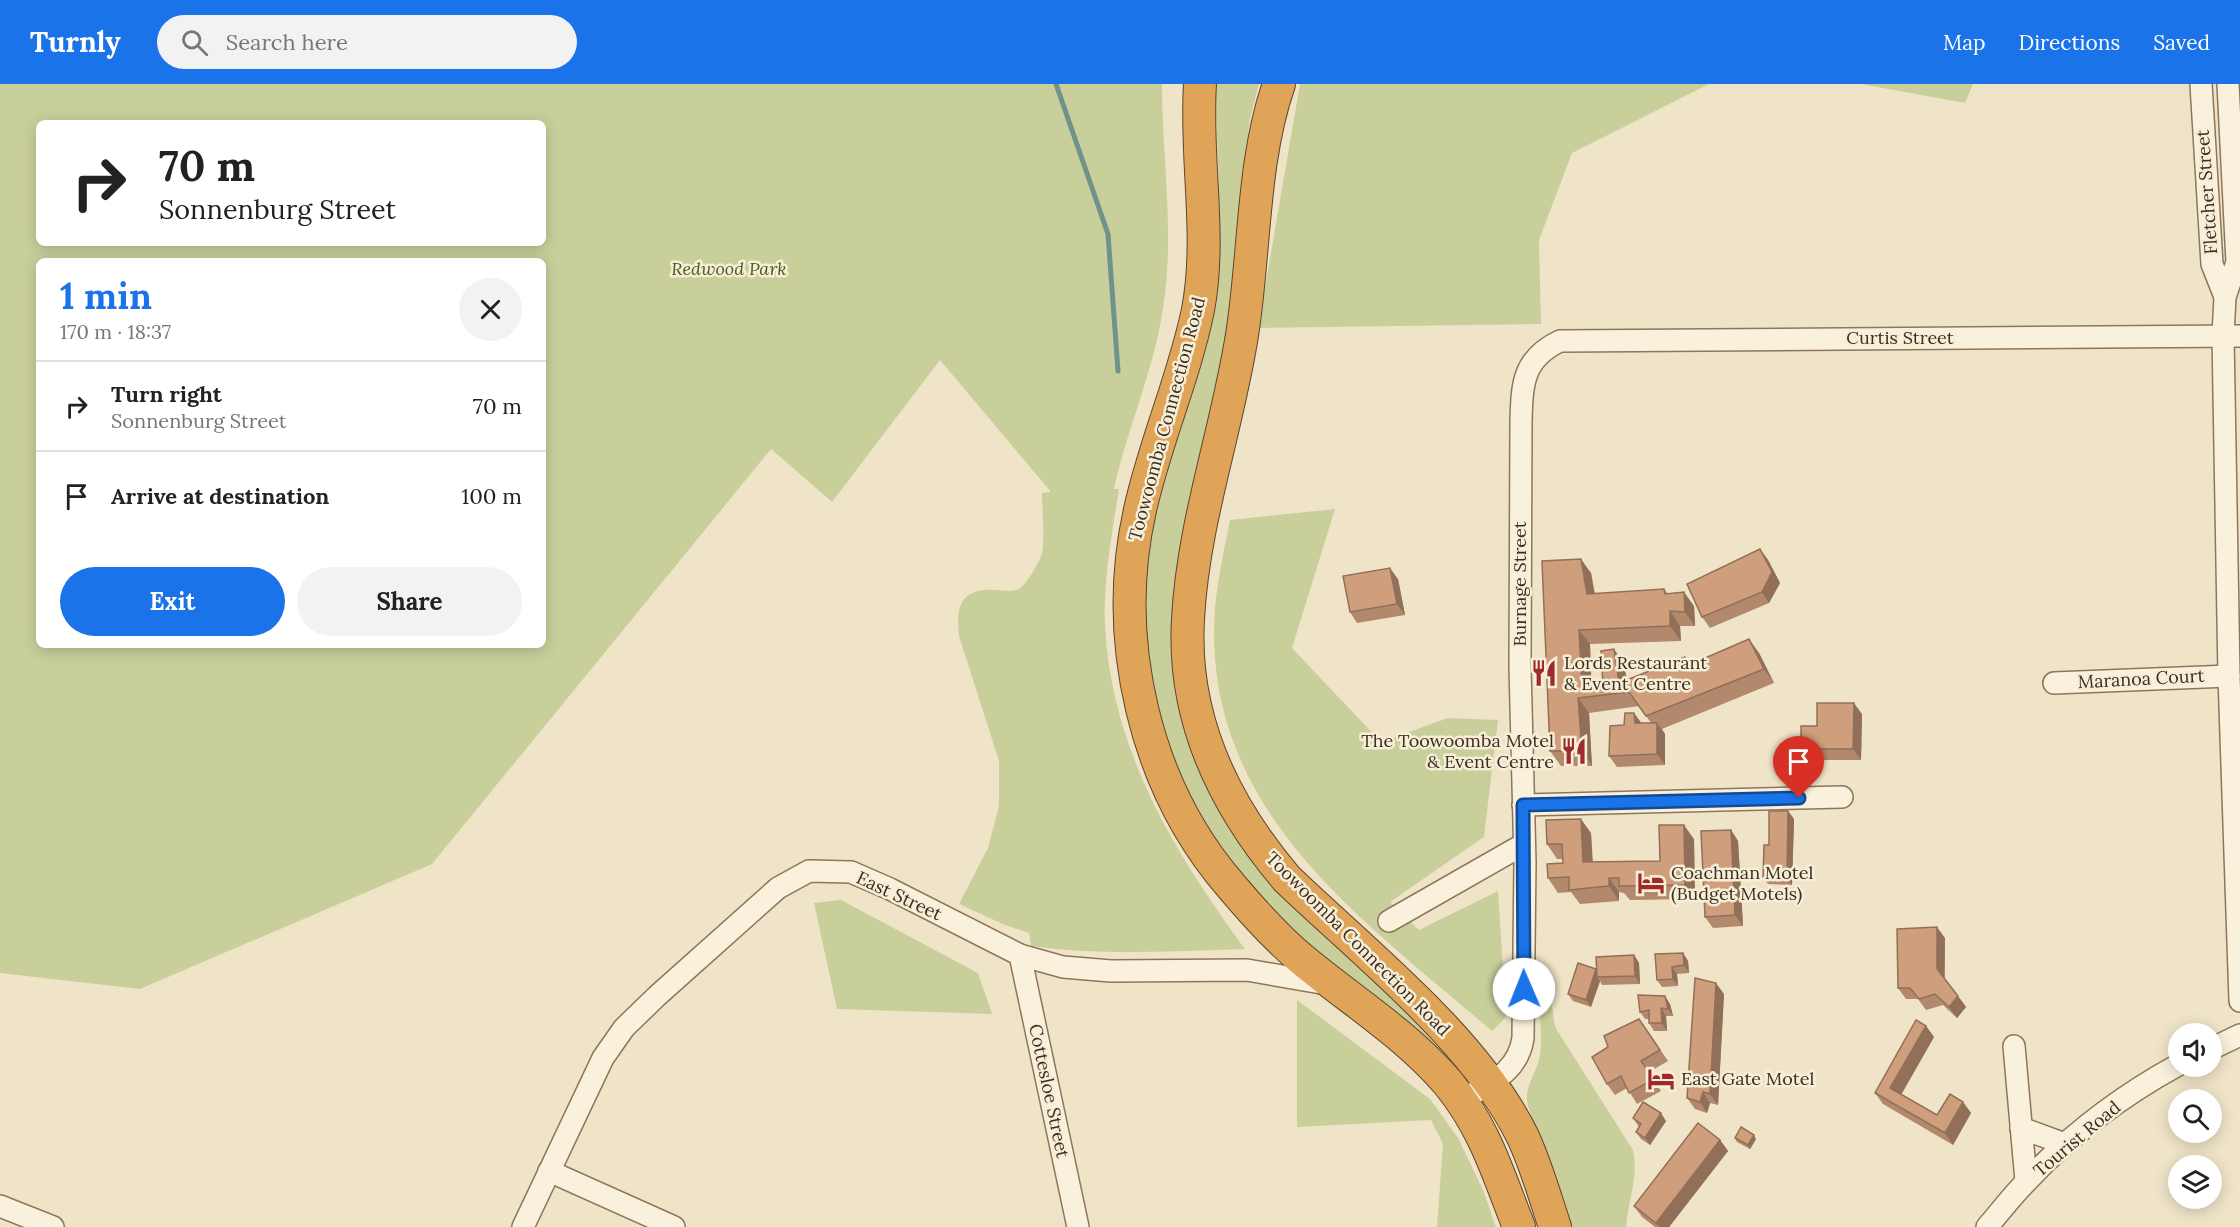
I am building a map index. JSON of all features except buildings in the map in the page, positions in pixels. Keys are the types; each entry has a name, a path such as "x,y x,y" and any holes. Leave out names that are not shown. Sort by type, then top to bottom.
{"highway":[{"name":"Toowoomba Connection Road","path":"1200,84 1205,246 1203,277 1187,351 1149,478 1135,537 1131,566 1133,658 1137,685 1151,740 1186,822 1228,883 1282,942 1409,1044 1432,1066 1461,1101 1481,1131 1494,1159 1519,1227"},
{"name":"Toowoomba Connection Road","path":"1279,84 1272,104 1261,164 1250,281 1240,347 1196,550 1190,590 1188,652 1198,716 1218,776 1235,808 1270,859 1295,886 1423,1006 1472,1060 1489,1083 1522,1136 1555,1227"}],"street":[{"name":"Fletcher Street","path":"2201,84 2212,264 2225,297 2231,336 2229,676 2240,1001"},
{"name":"Fletcher Street","path":"2225,297 2237,262 2228,84"},
{"name":"Curtis Street","path":"1560,341 2231,336"},
{"name":"Burnage Street","path":"1461,1101 1515,1063 1521,1053 1523,1038 1524,844 1520,667 1522,390 1527,371 1536,356 1547,347 1560,341"},
{"name":"Maranoa Court","path":"2054,683 2229,676"},
{"path":"1523,805 1842,797"},
{"path":"1389,921 1524,844"},
{"name":"East Street","path":"523,1227 603,1058 624,1028 778,888 809,871 851,872 890,889 1020,956 1063,967 1111,971 1247,970 1336,986"},
{"name":"Cottesloe Street","path":"1020,956 1078,1227"},
{"path":"2222,1044 2240,1035"},
{"path":"2014,1046 2026,1181"},
{"name":"Tourist Road","path":"1987,1227 2026,1181 2065,1144 2109,1110 2168,1072"},
{"path":"2021,1128 2065,1144"},
{"path":"549,1171 674,1227"},
{"path":"0,1206 53,1227"}],"green space":[{"name":"Redwood Park","path":"0,84 1162,84 1168,224 1166,280 1159,331 1114,489 1119,489 1107,574 1105,626 1110,672 1133,757 1171,836 1245,949 1111,952 1031,946 1029,933 959,904 988,848 999,806 999,761 959,636 958,615 963,600 969,595 985,590 1015,590 1026,581 1042,553 1042,493 1051,492 940,360 832,502 771,449 432,864 140,989 0,973"},
{"path":"1215,84 1259,84 1250,119 1246,149 1226,336 1189,503 1175,581 1172,612 1173,664 1189,740 1209,792 1242,844 1465,1071 1336,972 1296,936 1259,897 1225,855 1196,810 1172,761 1166,743 1149,661 1144,622 1144,592 1158,500 1219,246"},
{"path":"1300,84 1709,84 1572,153 1539,240 1541,324 1258,328"},
{"path":"1861,84 1973,84 1965,103"},
{"path":"1335,509 1292,648 1381,742 1448,718 1498,720 1484,837 1390,902 1419,930 1498,891 1506,1017 1492,1031 1350,908 1308,863 1271,815 1242,763 1222,705 1214,626 1219,580 1230,520"},
{"path":"841,900 978,973 992,1014 837,1009 814,903"},
{"path":"1551,999 1555,1027 1633,1150 1635,1169 1626,1227 1568,1227 1528,1106 1527,1092 1540,1055 1540,1007"},
{"path":"1297,1000 1430,1099 1458,1138 1483,1190 1496,1227 1437,1227 1443,1144 1431,1120 1297,1127"}],"waterway":[{"path":"1056,84 1108,234 1118,371"}],"place":[{"name":"Lords Restaurant & Event Centre","path":"1544,673"},
{"name":"The Toowoomba Motel & Event Centre","path":"1574,751"},
{"name":"Coachman Motel (Budget Motels)","path":"1651,883"},
{"name":"East Gate Motel","path":"1661,1079"}],"route":[{"path":"1524,989 1523,805 1799,798"}]}
